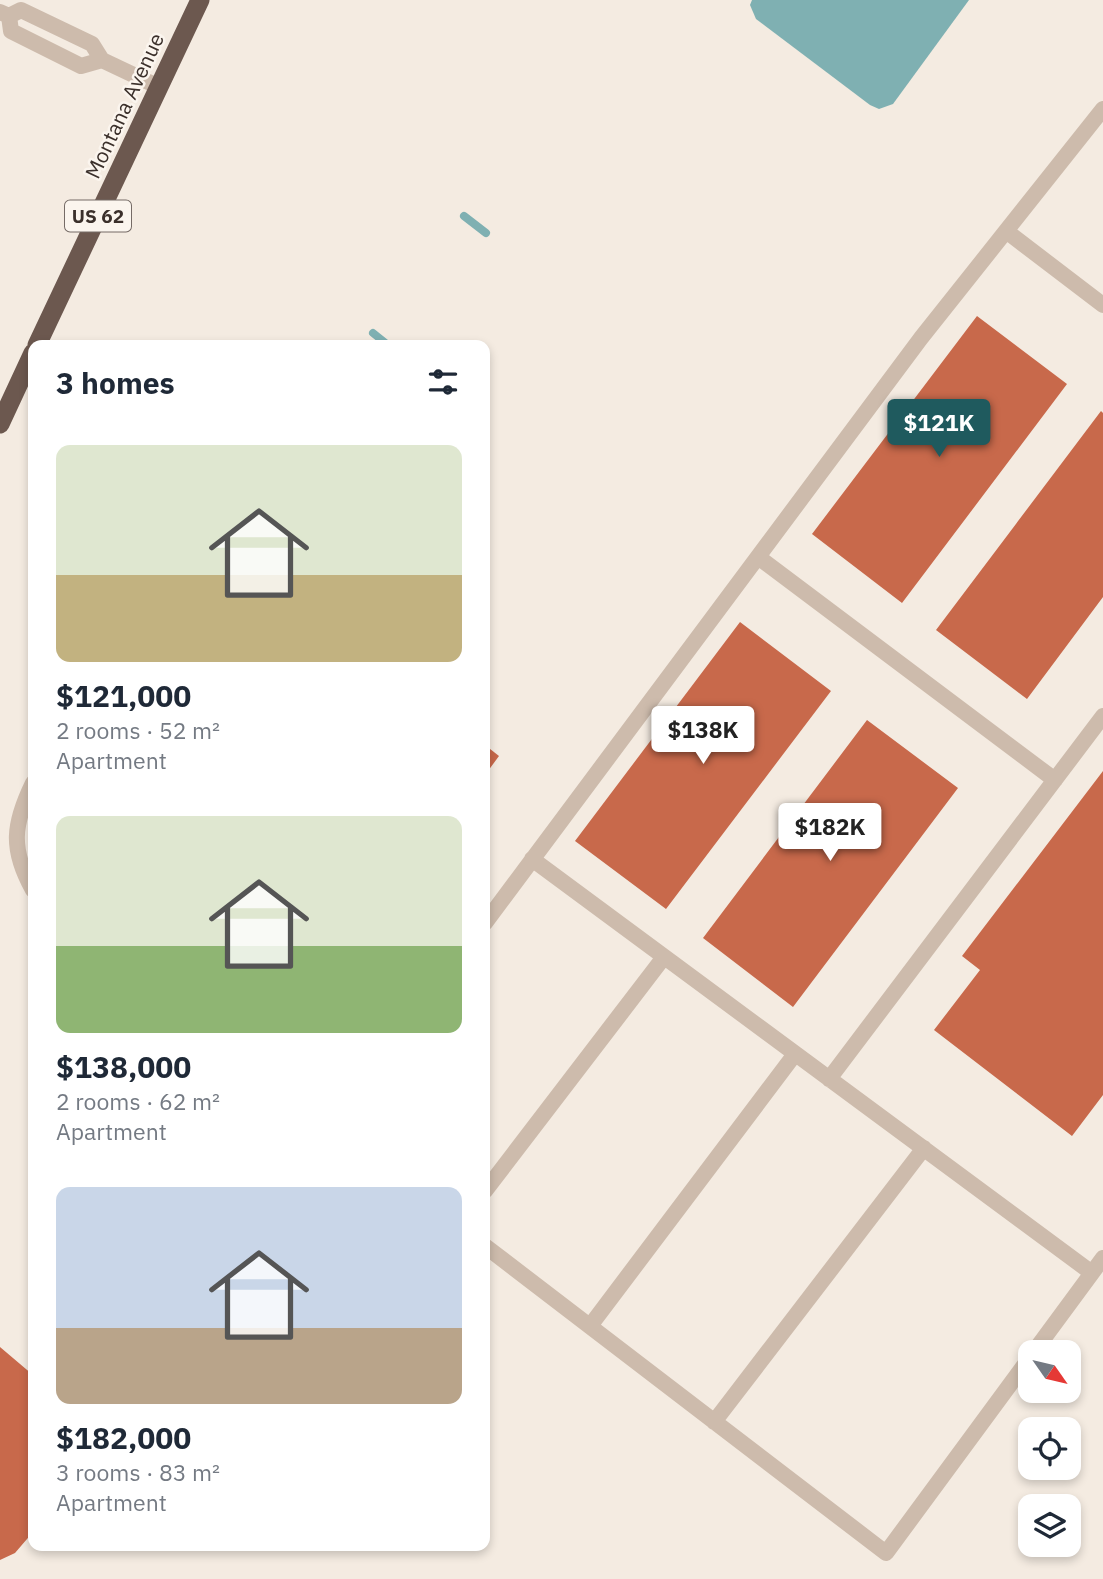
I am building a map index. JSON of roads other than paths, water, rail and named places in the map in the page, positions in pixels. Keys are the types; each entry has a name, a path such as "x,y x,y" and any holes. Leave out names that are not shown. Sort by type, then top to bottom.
{"highway":[{"name":"Montana Avenue","path":"39,340 200,0"},
{"path":"0,424 28,365"}],"lane":[{"path":"102,60 81,66 11,31 4,14 21,10 92,44 102,60 159,87"},
{"path":"490,916 921,338 1103,109"},
{"path":"1006,231 1103,305"},
{"path":"758,557 1055,780"},
{"path":"829,1079 1103,716"},
{"path":"28,793 16,830 17,850 28,881"},
{"path":"532,859 1092,1273"},
{"path":"490,1184 664,957"},
{"path":"590,1326 795,1054"},
{"path":"714,1422 923,1149"},
{"path":"490,1250 886,1553 1018,1373"},
{"path":"1042,1340 1103,1258"}],"water":[{"path":"752,0 969,0 893,104 879,109 756,19 750,5"}],"waterway":[{"path":"464,216 486,233"},
{"path":"373,333 382,340"}]}
